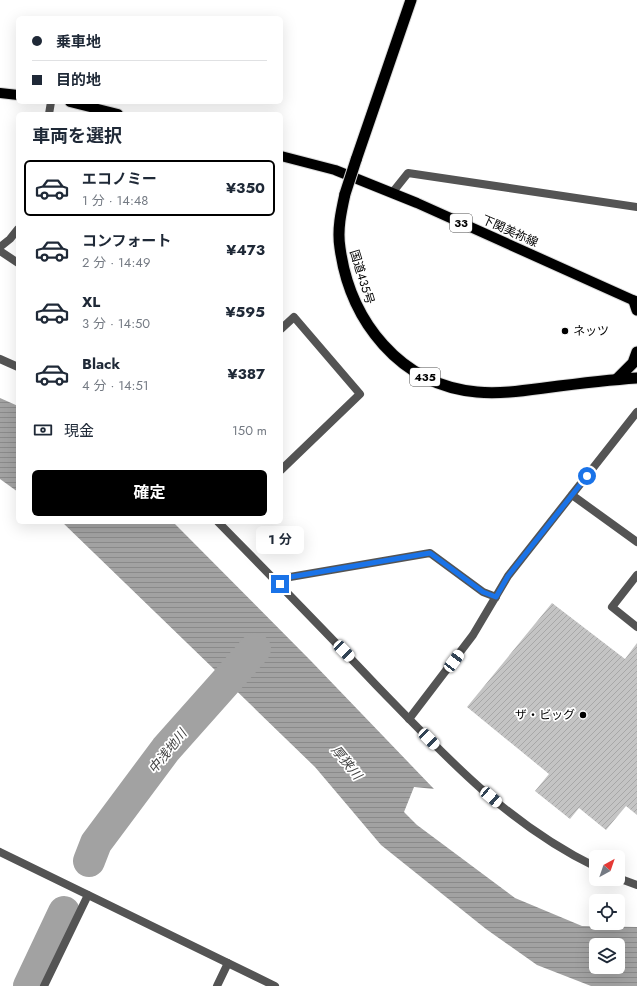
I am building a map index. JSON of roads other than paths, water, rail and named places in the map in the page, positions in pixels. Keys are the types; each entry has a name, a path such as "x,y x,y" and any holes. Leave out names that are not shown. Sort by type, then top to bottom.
{"highway":[{"name":"国道435号","path":"411,0 356,160 340,219 340,247 350,292 369,329 386,349 410,368 439,382 476,392 504,393 637,378"},
{"path":"618,379 633,363 637,352"}],"main road":[{"path":"0,93 16,95"},
{"path":"78,104 110,112"},
{"name":"下関美祢線","path":"283,157 335,170 392,193 636,305"}],"street":[{"path":"392,193 408,174 637,207"},
{"path":"0,246 10,239 16,232"},
{"path":"0,251 16,262"},
{"path":"283,327 294,317 360,394 283,468"},
{"path":"0,359 16,366"},
{"path":"409,719 473,635 508,576 637,412"},
{"path":"572,495 637,542"},
{"path":"220,524 469,779 523,824 571,855 589,864"},
{"path":"280,584 290,577 430,553 483,592 496,597"},
{"path":"637,575 612,607 637,626"},
{"path":"0,852 275,986"},
{"path":"625,881 637,885"},
{"path":"44,986 88,895"},
{"path":"217,986 228,963"}],"water":[{"path":"0,398 16,405 16,491 0,479"},
{"name":"厚狭川","path":"64,524 175,524 311,661 434,789 414,787 404,812 417,825 515,898 582,926 589,926 589,930 625,930 625,927 637,927 637,986 591,986 537,965 486,929 381,845 315,767"}],"waterway":[{"name":"中浅地川","path":"89,861 96,843 166,749 255,649"},
{"name":"中浅地川","path":"29,986 64,912"}],"place":[{"name":"ネッツ","path":"565,331"},
{"name":"ザ・ビッグ","path":"583,715"}]}
